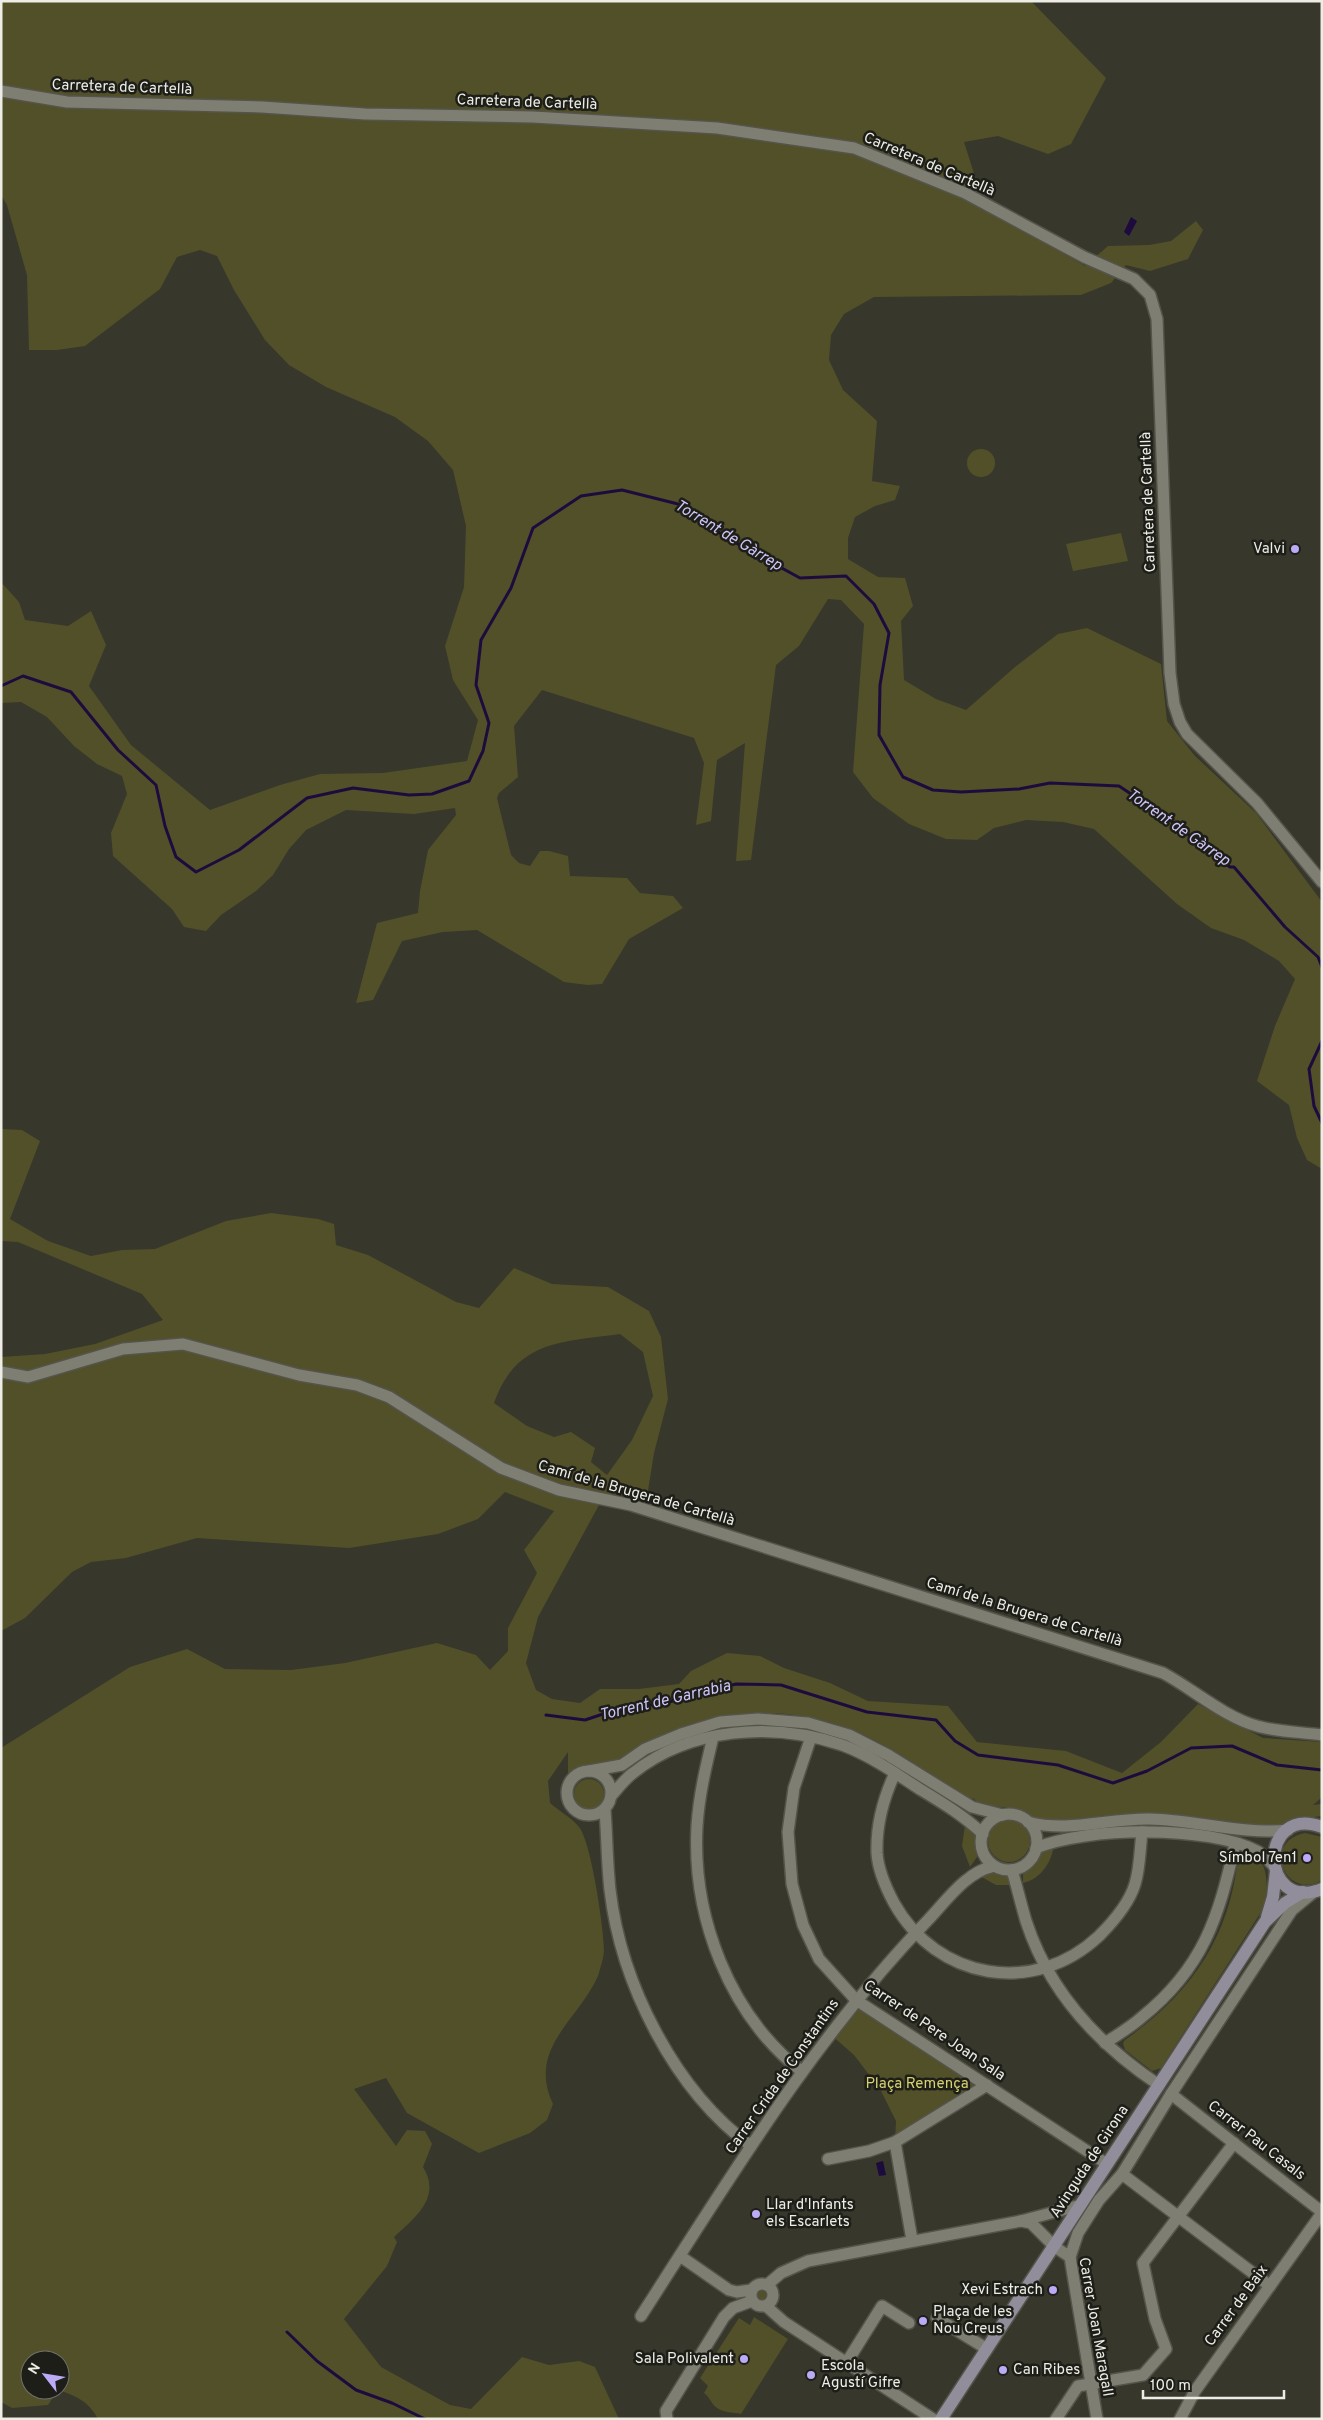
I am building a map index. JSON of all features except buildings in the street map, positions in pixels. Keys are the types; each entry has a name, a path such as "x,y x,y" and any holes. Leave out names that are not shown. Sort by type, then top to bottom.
{"main road":[{"path":"1313,1891 1286,1886 1274,1864 1275,1845 1288,1830 1295,1826 1318,1823"},
{"name":"Avinguda de Girona","path":"941,2419 1055,2247 1265,1922 1271,1906 1274,1864"},
{"name":"Avinguda de Girona","path":"1265,1922 1285,1903 1313,1891"}],"street":[{"name":"Carretera de Cartellà","path":"1,91 67,102 262,107 365,114 533,117 717,128 814,141 854,148 901,165 965,193 1084,257 1134,279 1150,294 1157,319 1170,674 1180,722 1187,734 1257,803 1322,882"},
{"name":"Camí de la Brugera de Cartellà","path":"1,1372 28,1377 123,1349 183,1344 299,1375 356,1385 388,1397 501,1468 559,1490 631,1506 1163,1672 1191,1688 1228,1714 1257,1726 1322,1734"},
{"path":"605,1810 589,1816 580,1814 572,1807 568,1800 567,1790 570,1782 576,1775 622,1765 645,1749 681,1734 720,1722 758,1719 808,1723 849,1736 888,1755 972,1807 1003,1815 1016,1815 1028,1822 1060,1828 1150,1819 1236,1830 1262,1832 1288,1830"},
{"path":"612,1793 632,1773 656,1758 687,1744 744,1731 770,1732 811,1738 843,1746 895,1773 984,1831"},
{"path":"714,1737 703,1777 697,1825 698,1873 707,1921 721,1963 742,2004 768,2040 801,2071"},
{"name":"Carrer de Pere Joan Sala","path":"811,1738 794,1788 788,1832 792,1884 803,1925 819,1959 856,2000 1107,2164"},
{"path":"622,1765 605,1810 610,1890 625,1963 655,2031 697,2094 729,2130 751,2146"},
{"path":"589,1771 601,1774 608,1780 612,1793"},
{"path":"895,1773 886,1794 878,1824 877,1855 884,1885 900,1914 915,1933 944,1956 982,1971 1018,1973 1047,1968 1086,1948 1114,1921 1135,1885 1142,1832"},
{"path":"972,1807 984,1831"},
{"path":"1003,1815 993,1820 984,1831 982,1848 985,1856 994,1866 1012,1870 1027,1863 1036,1846 1060,1828"},
{"path":"1028,1822 1035,1832 1036,1846"},
{"path":"1236,1830 1253,1839 1274,1864"},
{"path":"1036,1846 1102,1834 1142,1832 1185,1834 1235,1844 1259,1852 1274,1864"},
{"path":"1105,2043 1142,2018 1181,1980 1192,1964 1206,1941 1215,1919 1225,1890 1235,1844"},
{"name":"Carrer Crida de Constantins","path":"641,2316 801,2071 856,2000 915,1933 972,1874 980,1859 982,1848"},
{"name":"Carrer Crida de Constantins","path":"972,1874 994,1866"},
{"path":"1012,1870 1027,1923 1058,1989 1075,2012 1105,2043 1159,2085"},
{"name":"Avinguda de Girona","path":"1070,2257 1078,2233 1099,2200 1122,2174 1171,2094 1292,1910 1313,1891"},
{"path":"828,2160 869,2151 895,2142 987,2085"},
{"name":"Carrer Pau Casals","path":"1171,2094 1322,2213"},
{"path":"895,2142 912,2240"},
{"path":"1056,2419 1078,2386 1143,2375 1166,2349 1155,2319 1143,2263 1177,2215 1234,2143"},
{"path":"1122,2174 1270,2286"},
{"path":"667,2419 666,2411 724,2317 733,2308 749,2298 756,2285 767,2285 781,2273 808,2261 912,2240 1022,2221 1081,2205"},
{"name":"Carrer de Baix","path":"1180,2419 1195,2391 1322,2213"},
{"name":"Carrer Joan Maragall","path":"1022,2221 1031,2223 1055,2247 1070,2257 1097,2419"},
{"path":"680,2256 729,2290 749,2298 757,2306 766,2306 771,2302 773,2296 767,2285"},
{"path":"766,2306 784,2322 933,2419"},
{"path":"847,2362 882,2306 909,2324"},
{"path":"937,2318 987,2349"}],"green space":[{"path":"1,1 1031,1 1106,78 1071,144 1048,154 998,136 964,142 985,208 1085,266 1108,246 1149,245 1171,241 1196,221 1203,230 1188,259 1150,271 1126,265 1111,283 1081,295 874,297 844,314 831,335 829,360 843,390 877,421 872,481 900,486 895,500 875,506 855,517 848,538 848,559 878,577 905,578 913,606 901,621 904,680 936,699 966,710 1015,667 1058,634 1087,628 1161,664 1167,721 1195,756 1256,813 1322,902 1322,1169 1307,1160 1297,1138 1289,1105 1257,1081 1275,1026 1295,979 1279,961 1244,940 1211,928 1177,904 1094,829 1063,822 1026,820 994,828 977,840 946,839 909,824 873,798 853,772 864,624 841,600 828,599 799,646 776,665 751,860 736,861 745,743 717,760 711,821 696,825 704,763 694,738 542,690 514,726 518,777 499,793 497,798 511,855 519,863 530,866 540,851 549,851 568,856 570,876 627,878 640,893 673,896 683,908 629,939 602,984 588,985 564,982 477,930 443,932 402,941 373,1000 356,1003 377,923 418,913 428,850 456,815 455,808 414,814 346,810 306,830 289,849 273,875 256,891 221,915 206,931 184,927 172,909 113,856 111,833 127,794 122,776 97,764 74,746 47,717 21,702 1,703 1,582 19,602 25,620 68,626 91,611 106,645 89,686 131,745 210,810 280,785 320,774 383,773 467,761 478,720 453,680 445,646 464,587 466,526 453,470 428,441 395,417 326,387 289,365 265,340 234,290 217,256 200,250 177,257 160,289 85,346 57,350 29,350 27,275 7,205 1,195"},
{"path":"981,449 991,453 995,463 991,473 981,477 971,473 967,463 971,453"},
{"path":"1121,533 1128,561 1073,571 1066,544"},
{"path":"1,1129 22,1130 40,1141 10,1219 48,1241 91,1256 122,1250 155,1249 226,1221 271,1213 318,1219 334,1224 336,1245 368,1255 456,1302 479,1308 514,1268 552,1284 608,1287 649,1311 661,1337 668,1399 654,1453 647,1497 605,1494 538,1617 526,1663 536,1690 552,1699 580,1703 600,1689 639,1689 679,1684 691,1671 727,1653 760,1656 784,1668 830,1683 868,1701 948,1706 977,1742 1066,1751 1122,1773 1161,1742 1198,1704 1263,1738 1322,1742 1322,1797 1313,1805 1322,1804 1322,1816 1297,1819 1278,1827 1236,1824 1194,1817 1143,1814 1108,1815 1062,1821 1061,1819 1050,1821 1035,1819 1015,1808 988,1806 978,1803 973,1798 971,1800 905,1758 864,1735 814,1718 788,1714 761,1713 708,1719 657,1737 614,1761 586,1766 568,1775 568,1752 548,1781 550,1803 576,1824 584,1835 596,1886 604,1950 598,1976 558,2036 551,2051 546,2067 547,2084 553,2104 547,2120 530,2133 479,2153 407,2113 386,2078 354,2089 396,2146 407,2130 425,2131 432,2144 423,2167 428,2178 429,2188 424,2206 394,2237 397,2242 387,2266 344,2319 381,2367 450,2405 471,2409 522,2357 549,2365 579,2361 595,2367 619,2419 98,2419 82,2400 70,2394 70,2350 20,2350 20,2400 51,2400 48,2405 12,2408 1,2402 1,1748 130,1667 187,1649 225,1669 291,1670 345,1663 437,1643 476,1655 490,1670 508,1651 508,1628 537,1573 524,1550 554,1511 505,1492 478,1519 438,1534 349,1548 197,1538 126,1558 91,1562 72,1572 25,1618 1,1631 1,1357 45,1354 95,1344 163,1320 142,1294 18,1242 1,1241","holes":["620,1334 643,1352 653,1396 632,1440 607,1475 591,1462 595,1448 571,1432 554,1437 527,1426 494,1403 503,1382 515,1367 528,1356 560,1343"]},
{"path":"589,1779 600,1783 604,1794 600,1805 589,1809 578,1805 574,1794 578,1783"},
{"path":"1013,1820 1021,1823 1027,1829 1030,1841 1027,1853 1021,1859 1005,1862 997,1859 991,1853 988,1837 991,1829 997,1823"},
{"path":"965,1825 975,1832 977,1857 970,1867 962,1846"},
{"path":"1305,1833 1322,1837 1322,1880 1309,1885 1298,1883 1289,1877 1283,1868 1281,1857 1284,1847 1292,1838"},
{"path":"1054,1844 1051,1857 1044,1869 1035,1878 1023,1883 1023,1873 1049,1846"},
{"path":"1244,1852 1253,1855 1259,1860 1266,1875 1267,1884 1263,1909 1161,2068 1152,2071 1125,2050 1123,2043 1169,2003 1203,1962 1216,1939 1226,1914 1238,1858"},
{"path":"990,1870 1008,1876 1013,1885 996,1885 978,1875"},
{"name":"Plaça Remença","path":"856,2000 987,2085 895,2142 896,2121 880,2089 854,2055 830,2034"},
{"path":"758,2289 764,2289 768,2296 764,2303 758,2303 754,2299 754,2293"},
{"name":"Sala Polivalent","path":"754,2317 788,2339 741,2414 720,2410 704,2393 708,2386 700,2378 739,2318 750,2325"}],"shaded area":[{"path":"1131,217 1137,221 1129,236 1124,232"},
{"path":"883,2161 886,2175 879,2176 876,2163"}],"waterway":[{"name":"Torrent de Gàrrep","path":"1,686 23,676 71,692 118,750 156,785 165,826 176,857 196,872 239,850 307,798 353,788 409,795 432,794 469,781 483,751 489,723 476,685 481,640 511,588 533,528 581,496 622,490 678,504 727,538 800,578 846,576 874,604 889,633 880,685 879,735 903,777 933,790 961,792 1019,789 1050,783 1119,786 1170,820 1230,867 1234,867 1285,927 1318,957 1322,967"},
{"name":"Torrent de Gàrrep","path":"1322,1041 1309,1069 1314,1106 1322,1123"},
{"name":"Torrent de Garrabia","path":"546,1715 585,1720 618,1709 665,1703 736,1684 781,1685 867,1712 936,1720 955,1741 978,1755 1058,1765 1113,1783 1147,1771 1191,1748 1232,1746 1277,1765 1322,1770"},
{"path":"287,2332 317,2361 356,2390 392,2403 425,2419"}],"place":[{"name":"Valvi","path":"1295,549"},
{"name":"Símbol 7en1","path":"1307,1858"},
{"name":"Llar d'Infants els Escarlets","path":"756,2214"},
{"name":"Xevi Estrach","path":"1053,2290"},
{"name":"Plaça de les Nou Creus","path":"923,2321"},
{"name":"Sala Polivalent","path":"744,2359"},
{"name":"Can Ribes","path":"1003,2370"},
{"name":"Escola Agustí Gifre","path":"811,2375"}]}
